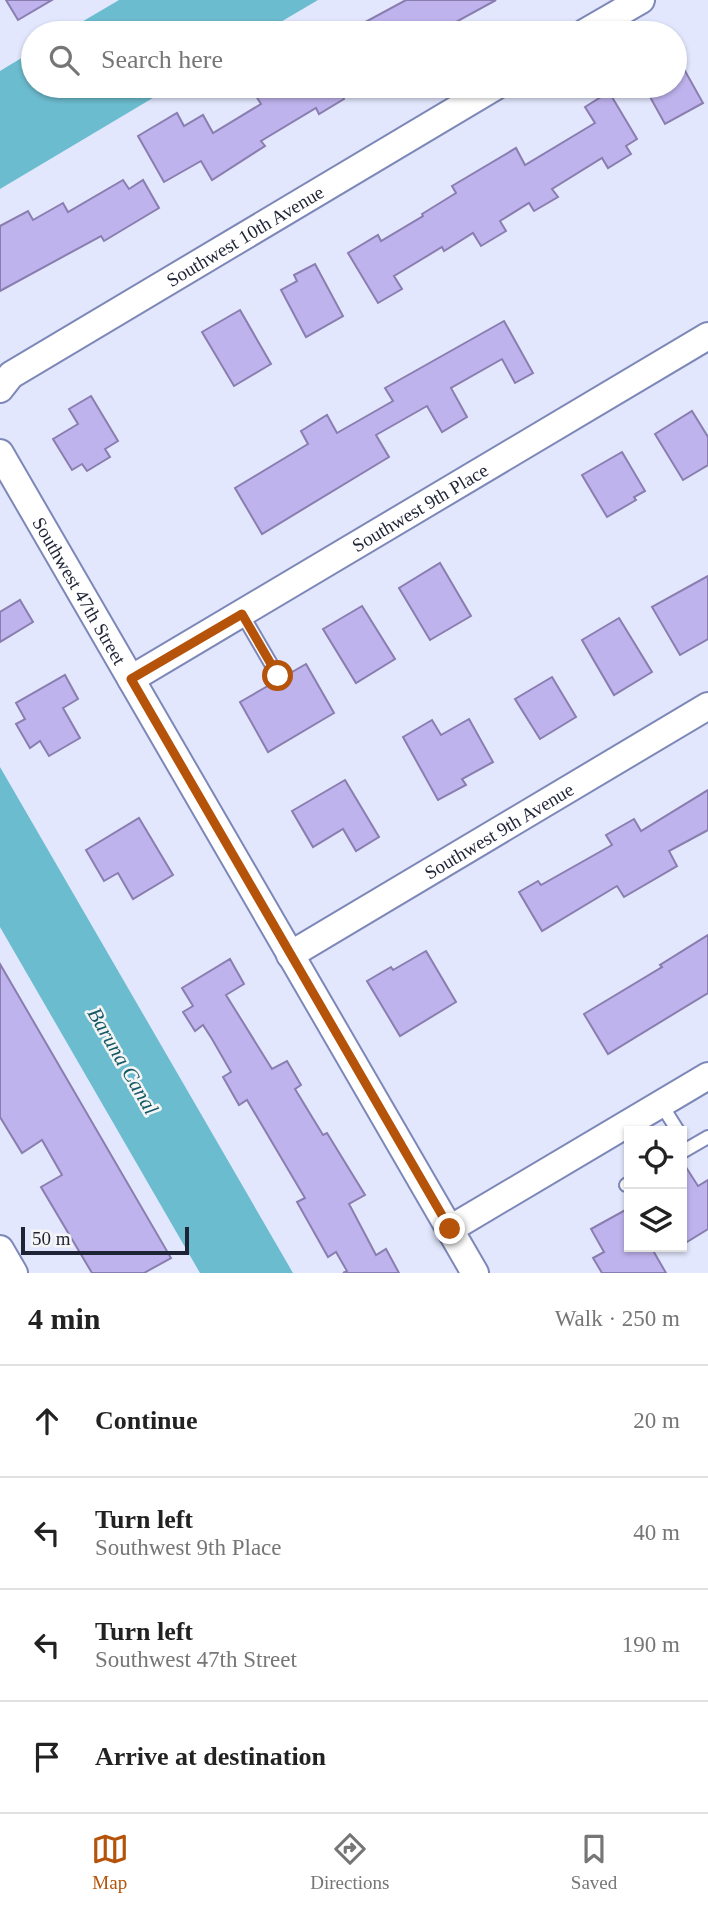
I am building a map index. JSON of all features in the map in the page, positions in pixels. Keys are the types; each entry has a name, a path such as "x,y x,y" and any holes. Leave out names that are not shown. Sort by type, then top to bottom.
{"street":[{"path":"605,21 641,0"},
{"name":"Southwest 10th Avenue","path":"0,389 11,375 476,98"},
{"name":"Southwest 9th Place","path":"131,679 708,336"},
{"name":"Southwest 47th Street","path":"0,453 475,1273"},
{"name":"Southwest 9th Avenue","path":"290,955 708,706"},
{"path":"450,1229 708,1076"},
{"path":"0,1249 14,1273"}],"lane":[{"path":"242,614 278,676"},
{"path":"662,1104 675,1126"},
{"path":"687,1149 708,1137"}],"water":[{"path":"119,0 318,0 282,21 83,21"},
{"path":"21,58 21,98 153,98 0,189 0,71"},
{"name":"Baruna Canal","path":"0,767 293,1273 200,1273 0,927"}],"building":[{"path":"6,0 52,0 18,20"},
{"path":"406,0 496,0 458,21 367,21"},
{"path":"687,74 703,103 665,124 651,98 687,98"},
{"path":"257,98 344,99 319,114 316,108 261,141 265,146 212,180 201,161 164,182 138,136 177,113 184,126 203,115 213,133 261,104"},
{"path":"599,98 613,98 637,139 626,146 631,154 608,168 602,158 552,189 558,197 534,211 529,203 500,221 506,231 481,246 473,233 444,251 442,247 394,276 402,289 378,303 348,253 378,235 381,241 423,216 422,214 456,193 452,186 516,148 525,165 595,123 585,107"},
{"path":"123,180 129,189 143,180 159,208 104,241 101,236 0,291 0,226 28,211 33,220 63,203 68,212"},
{"path":"315,264 343,316 306,337 281,290 297,281 294,275"},
{"path":"240,310 271,364 234,386 202,332"},
{"path":"504,321 533,373 515,383 502,359 451,388 467,417 442,432 427,406 376,435 389,457 262,534 235,488 308,444 301,431 327,415 337,433 393,401 385,388"},
{"path":"91,396 118,441 105,449 110,457 87,471 82,464 72,470 53,439 78,424 69,409"},
{"path":"692,411 708,437 708,465 683,480 655,434"},
{"path":"622,452 645,491 634,497 636,500 607,517 582,475"},
{"path":"440,563 471,616 430,640 399,588"},
{"path":"708,576 708,639 680,655 652,607"},
{"path":"20,600 33,622 0,642 0,612"},
{"path":"362,606 395,659 356,683 323,629"},
{"path":"619,618 652,672 614,695 582,640"},
{"path":"306,664 334,713 268,752 240,702 273,683 282,684 287,675"},
{"path":"65,675 78,699 63,708 80,738 49,756 40,741 30,748 16,724 25,719 16,703"},
{"path":"552,677 576,717 540,739 515,699"},
{"path":"469,719 493,762 462,779 466,785 438,800 403,737 432,720 441,735"},
{"path":"345,780 379,837 356,851 343,829 313,847 292,811"},
{"path":"708,790 708,830 669,851 677,866 624,897 617,886 542,931 519,892 538,881 541,885 612,845 606,835 634,819 641,831"},
{"path":"139,818 173,875 133,899 118,873 104,881 86,850"},
{"path":"708,935 708,993 608,1054 584,1014 662,967 660,965"},
{"path":"426,951 456,1002 400,1036 367,981"},
{"path":"230,959 244,984 226,995 272,1069 287,1061 301,1085 295,1089 323,1135 327,1133 365,1195 349,1204 376,1255 386,1249 399,1273 343,1273 347,1271 336,1252 328,1257 297,1202 305,1198 247,1100 239,1105 223,1077 231,1072 212,1039 203,1025 195,1031 183,1012 193,1006 182,988"},
{"path":"0,964 171,1258 144,1273 92,1273 41,1187 62,1175 42,1140 22,1153 0,1117"},
{"path":"687,1169 698,1186 708,1180 708,1229 687,1242"},
{"path":"624,1211 624,1252 654,1252 666,1273 602,1273 593,1258 604,1252 591,1229"}],"route":[{"path":"278,676 242,614 131,679 450,1229"}]}
